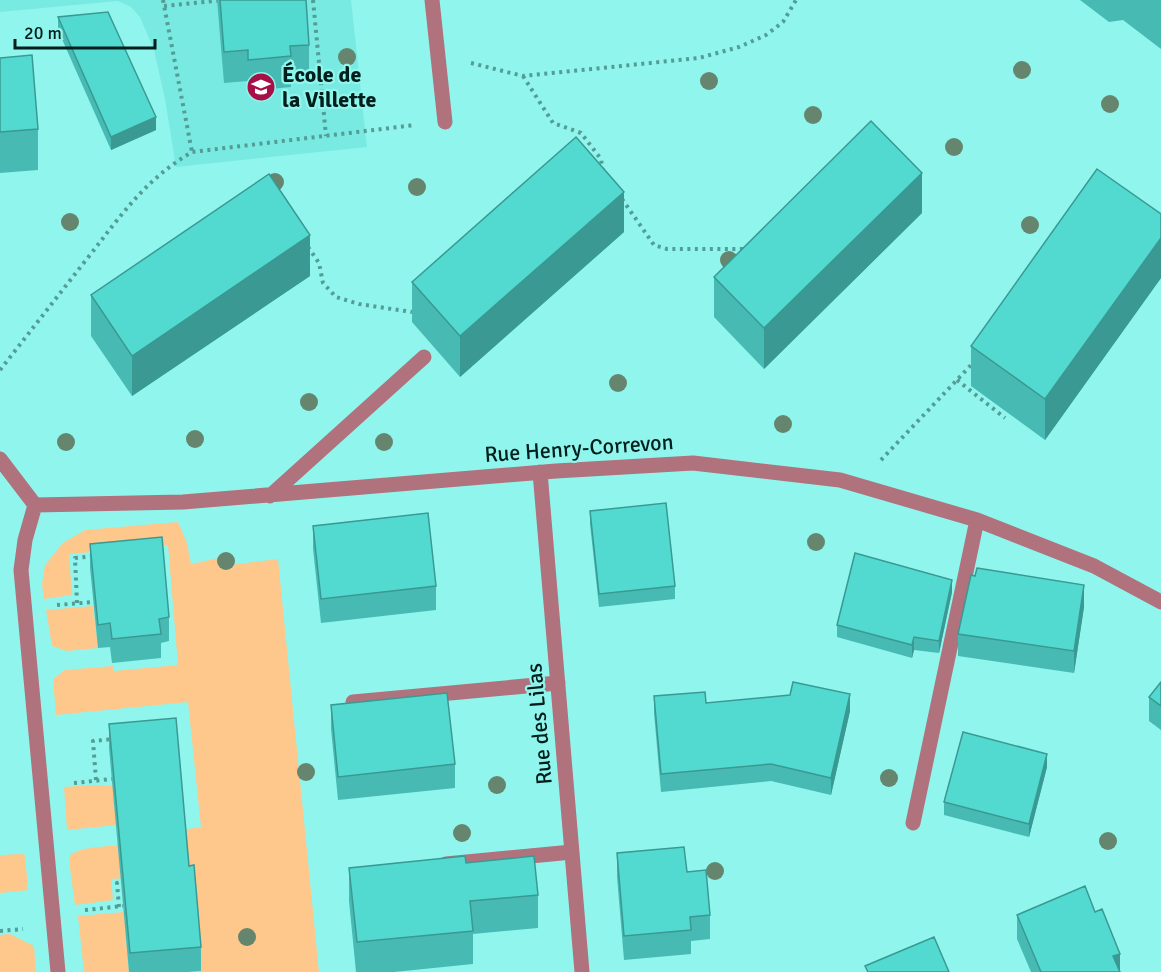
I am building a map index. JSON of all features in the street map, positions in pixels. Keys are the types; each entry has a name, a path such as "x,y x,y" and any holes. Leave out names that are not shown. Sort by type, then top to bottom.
{"street":[{"path":"432,0 445,122"},
{"path":"270,496 423,357"},
{"path":"0,459 35,505 25,540 21,570 58,972"},
{"name":"Rue Henry-Correvon","path":"35,505 183,502 540,472 693,463 840,480 978,520 1094,566 1161,602"},
{"name":"Rue des Lilas","path":"540,472 582,972"},
{"path":"913,823 978,520"},
{"path":"353,702 558,683"},
{"path":"432,865 572,852"}],"path":[{"path":"163,0 192,152"},
{"path":"164,6 225,0"},
{"path":"313,0 326,136"},
{"path":"438,55 523,76 699,58 739,47 766,35 783,22 796,0"},
{"path":"523,76 553,123 581,134 588,142 601,159 605,182"},
{"path":"0,370 151,180 192,152 445,122"},
{"path":"620,197 634,213 649,241 654,245 667,249 749,249"},
{"path":"307,245 319,263 323,283 336,297 359,304 412,312"},
{"path":"858,485 980,355"},
{"path":"957,380 1005,418"},
{"path":"77,603 75,558 97,556"},
{"path":"96,780 93,741 117,738"},
{"path":"41,787 111,779"},
{"path":"52,914 121,906 117,883 128,882"},
{"path":"0,931 24,929"}],"shaded area":[{"name":"École de la Villette","path":"0,0 351,0 367,147 176,167 154,50 140,17 131,7 118,1 0,12"},
{"path":"178,522 187,543 191,564 228,556 230,565 278,559 319,972 201,972 192,873 111,879 113,900 75,905 69,861 71,854 91,848 127,845 201,827 188,702 56,715 53,679 65,670 113,666 114,671 178,665 168,545 69,554 72,595 44,599 42,585 45,565 63,543 85,530"},
{"path":"93,606 98,648 67,651 52,646 46,610"},
{"path":"113,786 116,825 67,830 64,787"},
{"path":"0,855 25,855 28,890 0,893"},
{"path":"124,912 129,972 84,972 78,916"},
{"path":"10,934 34,946 36,972 0,972 0,935"}],"building":[{"path":"220,0 306,0 309,45 290,46 291,56 248,60 248,50 224,52"},
{"path":"108,12 156,117 111,137 58,17"},
{"path":"32,55 38,129 0,132 0,58"},
{"path":"871,121 922,173 764,328 714,277"},
{"path":"576,137 624,192 460,336 412,282"},
{"path":"1097,169 1161,214 1161,238 1045,399 971,346"},
{"path":"269,174 310,235 132,356 91,295"},
{"path":"666,503 675,586 599,594 590,511"},
{"path":"428,513 436,586 321,599 313,526"},
{"path":"162,537 169,617 159,619 161,634 112,639 110,623 98,625 90,544"},
{"path":"855,553 952,580 939,641 914,637 912,645 837,625"},
{"path":"977,568 1084,585 1074,651 958,634 971,575 975,576"},
{"path":"793,682 850,694 831,778 771,764 661,774 654,696 705,692 706,703 790,695"},
{"path":"1161,682 1161,706 1149,697"},
{"path":"447,693 455,764 338,777 331,705"},
{"path":"176,718 189,866 194,865 201,947 130,953 109,724"},
{"path":"963,732 1047,754 1029,824 944,802"},
{"path":"684,847 687,872 706,870 710,915 690,917 691,930 624,936 617,853"},
{"path":"465,856 466,863 534,856 538,895 470,901 473,931 357,942 349,868"},
{"path":"1085,886 1095,912 1102,909 1120,954 1113,956 1120,972 1041,972 1017,915"},
{"path":"934,937 949,972 868,972 865,966"}],"place":[{"name":"École de la Villette","path":"261,87"}]}
